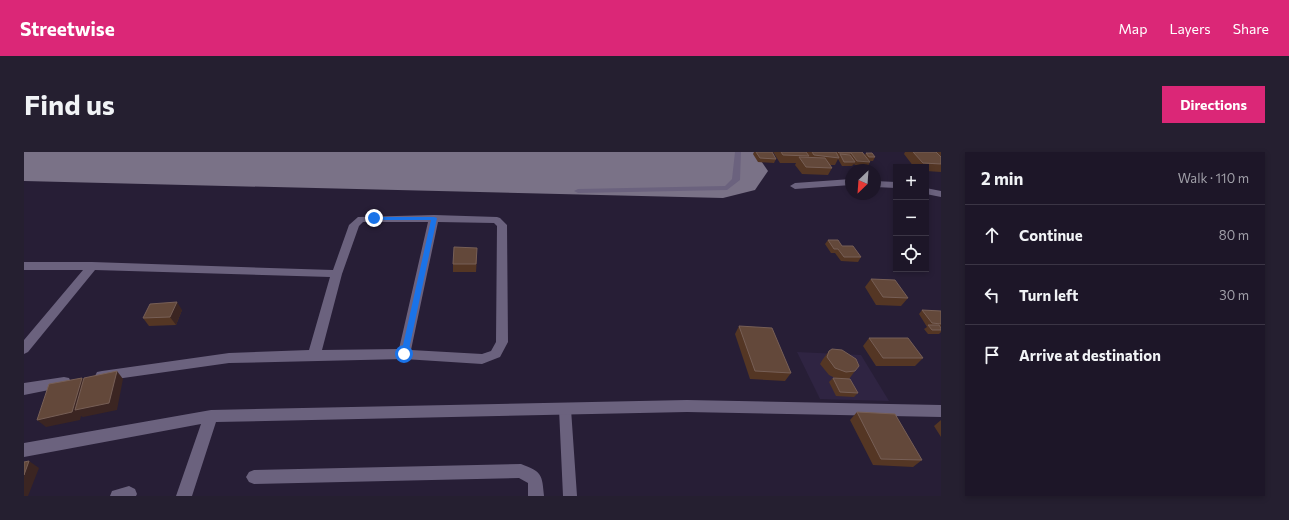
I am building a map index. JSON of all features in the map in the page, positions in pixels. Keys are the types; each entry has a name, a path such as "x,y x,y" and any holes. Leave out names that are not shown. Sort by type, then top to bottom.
{"street":[{"path":"795,186 845,182"},
{"path":"881,184 893,185"},
{"path":"929,191 941,194"},
{"path":"404,354 434,218"},
{"path":"93,378 229,358 404,354 482,358 496,354 502,342 502,225 497,220 486,219 361,219 354,226 337,274 314,355"},
{"path":"24,266 92,266 337,274"},
{"path":"24,350 92,266"},
{"path":"24,389 78,380"},
{"path":"24,450 210,416 687,406 941,411"},
{"path":"184,496 210,416"},
{"path":"254,477 521,471 535,479 536,496"}],"lane":[{"path":"578,191 727,188 736,180 738,152"},
{"path":"565,409 570,496"}],"shaded area":[{"path":"797,352 861,355 889,401 820,399"}],"building":[{"path":"756,152 772,152 776,159 760,158"},
{"path":"781,152 806,152 809,156 783,155"},
{"path":"812,152 836,152 839,158 814,155"},
{"path":"838,152 862,152 870,162 857,161 851,153"},
{"path":"913,152 936,152 941,157 941,164 923,163"},
{"path":"866,153 872,153 875,157 869,157"},
{"path":"840,154 850,155 855,162 844,162"},
{"path":"799,157 825,158 832,168 806,167"},
{"path":"828,240 838,240 842,246 853,246 861,257 844,257 838,249 834,249"},
{"path":"454,247 477,248 476,264 453,264"},
{"path":"871,279 895,280 908,298 883,297"},
{"path":"177,302 170,317 143,318 150,304"},
{"path":"922,310 941,311 941,324 932,323"},
{"path":"928,325 939,325 941,330 932,330"},
{"path":"739,326 772,328 791,373 755,371"},
{"path":"869,338 908,338 923,358 883,358"},
{"path":"832,349 842,350 856,359 859,366 855,371 846,372 835,368 827,357 829,351"},
{"path":"117,371 109,403 75,410 84,378"},
{"path":"82,378 72,412 37,420 49,384"},
{"path":"833,378 850,379 858,393 840,392"},
{"path":"857,412 895,414 922,460 881,459"},
{"path":"29,461 24,475 24,462"}],"runway":[{"path":"24,155 723,171"}],"route":[{"path":"374,218 434,218 404,354"}]}
